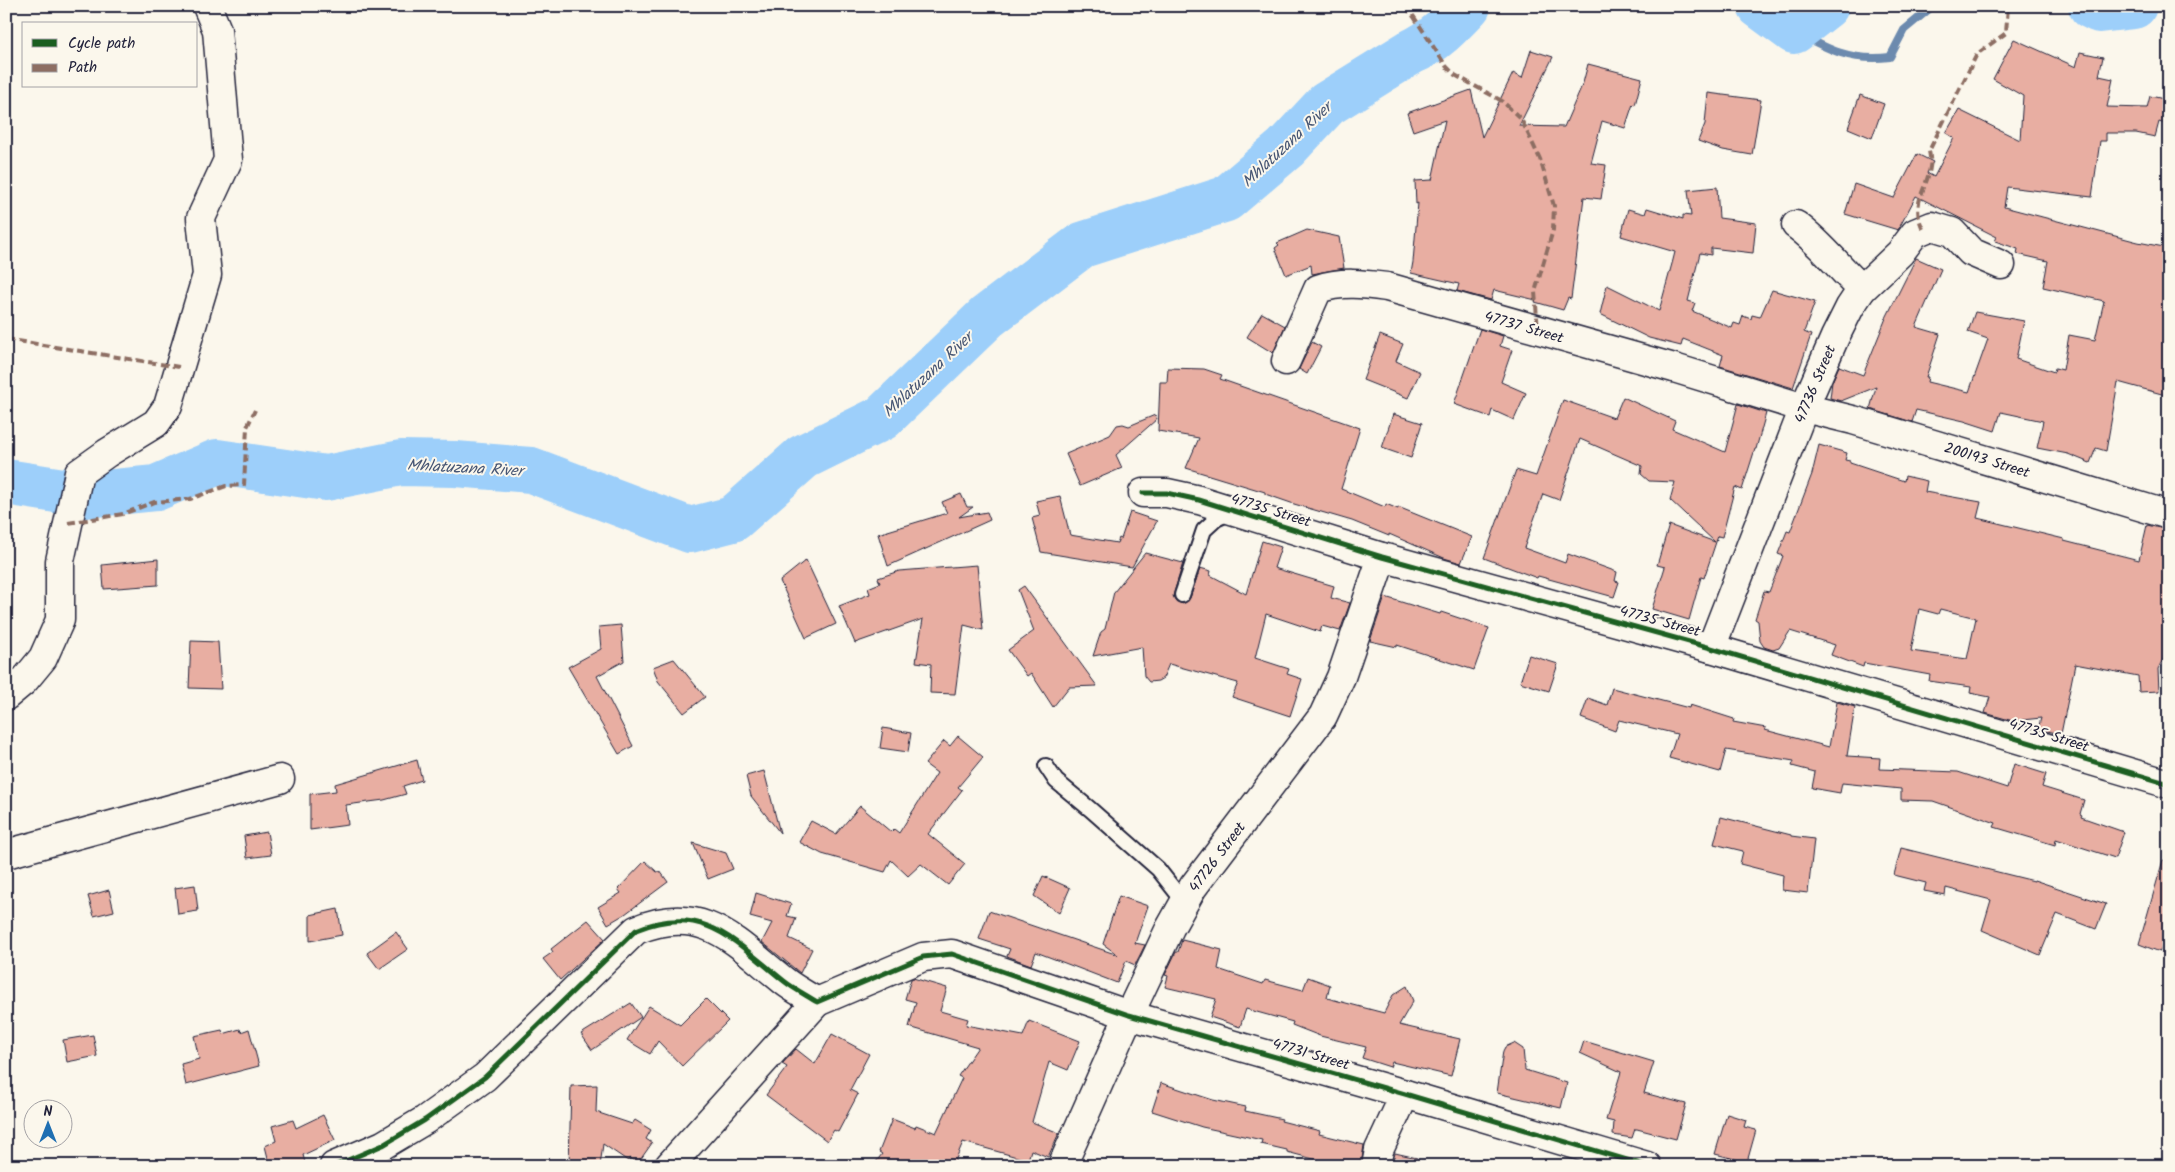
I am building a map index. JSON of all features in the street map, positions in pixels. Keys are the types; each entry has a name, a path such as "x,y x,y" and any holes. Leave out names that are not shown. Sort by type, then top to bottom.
{"street":[{"path":"6,696 24,681 43,658 60,620 60,561 79,473 107,453 156,423 168,406 207,275 201,218 228,160 217,30 207,6"},
{"path":"1796,225 1812,237 1842,271 1862,290"},
{"name":"47736 Street","path":"1711,648 1804,408 1835,337 1862,290 1900,253 1915,233 1932,226 1952,232 1971,252 2002,265"},
{"name":"47737 Street","path":"1286,361 1318,290 1326,286 1360,283 1388,287 1674,368 1804,408"},
{"name":"200193 Street","path":"1804,408 1853,420 2169,514"},
{"name":"47735 Street","path":"1144,493 1166,492 1233,511 1382,557 1711,648 2169,784"},
{"name":"47726 Street","path":"1062,1166 1129,1015 1184,902 1193,887 1323,716 1341,677 1382,557"},
{"path":"6,854 280,779"},
{"path":"334,1166 391,1140 425,1120 485,1077 636,930 652,923 689,921 706,924 735,940 786,983 817,1002 669,1166"},
{"name":"47731 Street","path":"817,1002 923,957 952,954 1129,1015 1647,1166"},
{"path":"1376,1166 1379,1150 1405,1094"}],"lane":[{"path":"1182,595 1204,530 1216,519 1233,511"},
{"path":"1046,766 1056,781 1158,869 1184,902"}],"building":[{"path":"2014,39 2076,67 2080,52 2103,57 2099,76 2113,79 2107,107 2147,108 2150,96 2169,100 2169,125 2159,122 2155,137 2136,133 2106,133 2106,141 2100,141 2092,197 2007,187 2004,207 2138,242 2169,248 2169,396 2118,382 2106,451 2096,448 2090,463 2068,454 2037,448 2043,421 2001,412 1995,431 1964,421 1916,410 1912,422 1870,409 1876,387 1841,401 1830,398 1832,382 1839,366 1863,375 1886,318 1916,258 1941,269 1916,327 1940,334 1926,377 1928,377 1927,382 1969,392 1988,339 1968,332 1975,312 2024,321 2016,359 2054,372 2055,368 2063,370 2069,335 2095,340 2104,301 2043,287 2048,261 2017,254 2018,249 1995,241 1997,237 1916,196 1898,230 1845,214 1854,184 1894,198 1917,154 1933,162 1927,173 1934,177 1954,138 1946,133 1959,110 2020,140 2023,96 1993,79"},
{"path":"1531,50 1553,57 1519,126 1564,127 1583,83 1588,64 1642,78 1635,105 1633,104 1625,128 1602,121 1591,163 1606,165 1601,199 1584,197 1571,299 1568,298 1563,310 1535,302 1536,300 1494,290 1491,300 1457,291 1459,284 1411,273 1418,203 1416,204 1415,181 1432,180 1445,120 1413,131 1407,113 1471,90 1482,137 1513,73 1522,78"},
{"path":"1708,93 1761,100 1752,155 1723,150 1698,141 1705,124"},
{"path":"1860,95 1884,104 1872,138 1848,128"},
{"path":"1717,187 1719,218 1756,223 1753,253 1711,248 1711,255 1700,253 1688,301 1695,303 1692,311 1732,328 1734,323 1740,325 1743,316 1751,319 1752,315 1760,317 1772,290 1815,302 1804,332 1811,335 1793,388 1720,366 1723,355 1683,339 1681,346 1649,338 1600,314 1607,285 1659,311 1673,260 1675,252 1621,236 1628,209 1645,214 1647,208 1683,219 1683,215 1691,216 1688,190"},
{"path":"1307,230 1339,237 1344,268 1312,274 1311,265 1286,275 1275,248 1279,245 1277,243"},
{"path":"1262,313 1285,326 1273,353 1247,337"},
{"path":"1480,329 1503,336 1500,346 1512,350 1501,382 1526,393 1514,420 1492,410 1490,417 1454,404"},
{"path":"1380,335 1403,344 1396,361 1420,372 1408,398 1363,380"},
{"path":"1312,342 1321,347 1307,374 1299,369"},
{"path":"1168,368 1204,369 1222,375 1220,379 1360,428 1341,489 1385,507 1386,504 1398,509 1398,507 1472,537 1461,563 1352,521 1186,468 1199,438 1158,431 1160,382 1167,382"},
{"path":"1623,397 1675,421 1672,429 1725,452 1738,404 1766,413 1742,490 1735,487 1722,537 1718,536 1704,578 1701,577 1689,620 1652,609 1665,567 1657,565 1669,525 1715,542 1670,500 1675,482 1649,481 1641,474 1642,466 1580,439 1559,500 1543,494 1524,548 1565,563 1568,554 1617,572 1615,581 1619,582 1614,597 1538,576 1537,578 1484,558 1516,470 1536,476 1563,400 1614,418"},
{"path":"1393,414 1422,423 1411,458 1382,448"},
{"path":"1155,415 1157,419 1116,455 1122,468 1080,486 1066,454 1110,435 1117,425 1129,426"},
{"path":"1819,445 1847,453 1845,460 1850,461 1850,463 1904,481 1905,476 1927,481 1925,492 1981,502 1977,518 2064,539 2064,541 2139,560 2147,525 2169,530 2169,592 2162,622 2169,628 2169,647 2158,669 2159,691 2139,692 2138,676 2075,664 2061,734 2038,729 2041,718 2013,721 1985,713 1990,697 1970,693 1971,687 1929,681 1930,675 1864,663 1863,667 1831,655 1835,645 1790,631 1779,648 1773,650 1764,647 1760,641 1758,621 1755,619 1764,591 1769,592 1783,556 1778,554 1787,531 1790,532 1812,474","holes":["1919,609 1938,614 1940,609 1976,618 1967,659 1911,651"]},
{"path":"961,494 967,507 973,507 959,517 987,512 990,520 888,566 878,534 947,513 942,502"},
{"path":"1060,496 1070,535 1117,543 1119,538 1121,539 1130,512 1157,521 1132,567 1041,552 1032,518 1040,516 1036,501"},
{"path":"1262,541 1281,547 1274,568 1334,586 1331,598 1350,603 1340,631 1322,626 1320,632 1266,614 1255,658 1289,669 1287,674 1302,679 1290,716 1232,697 1238,683 1169,664 1163,678 1158,681 1149,682 1144,676 1142,647 1093,656 1101,632 1105,629 1114,592 1145,553 1183,563 1173,596 1176,601 1183,604 1190,598 1200,568 1211,571 1210,575 1246,594"},
{"path":"158,559 158,585 104,589 102,565"},
{"path":"806,560 836,624 806,638 780,581"},
{"path":"977,565 983,630 964,625 955,694 930,693 931,664 916,662 923,619 855,643 839,606 870,594 868,588 880,583 878,578 899,571"},
{"path":"1024,586 1097,686 1069,687 1053,707 1031,673 1027,676 1008,650 1034,631 1018,590"},
{"path":"1385,597 1440,614 1441,612 1489,628 1474,670 1397,645 1397,647 1370,641"},
{"path":"621,625 624,661 597,676 633,746 619,754 568,667 601,649 599,627"},
{"path":"191,641 218,642 221,689 189,688"},
{"path":"1529,655 1558,664 1549,691 1520,682"},
{"path":"674,659 705,697 684,713 658,681 653,667"},
{"path":"1612,688 1689,708 1690,705 1734,719 1733,722 1766,728 1765,730 1829,747 1837,702 1855,707 1847,756 1880,758 1879,769 1958,772 2007,788 2014,764 2046,774 2042,787 2084,800 2080,814 2082,815 2081,817 2124,832 2115,858 2056,839 2055,845 1994,827 1996,823 1933,801 1901,800 1901,789 1842,783 1840,793 1812,788 1815,772 1792,766 1794,761 1726,750 1720,772 1669,758 1677,734 1619,720 1615,731 1581,718 1588,698 1607,705"},
{"path":"883,728 911,733 908,752 880,748"},
{"path":"958,736 983,757 958,787 962,790 928,834 965,864 948,885 921,864 908,876 891,860 885,872 822,854 799,842 811,821 836,834 860,806 891,832 894,829 899,833 937,773 925,764 944,741 950,746"},
{"path":"417,760 422,780 403,786 406,794 384,800 346,805 348,825 310,830 310,794 336,791 335,784"},
{"path":"764,771 780,833 751,796 746,776"},
{"path":"1721,817 1791,836 1814,839 1808,893 1782,890 1783,875 1740,864 1743,851 1714,844"},
{"path":"267,832 271,855 247,858 244,836"},
{"path":"693,843 726,853 733,869 708,879"},
{"path":"1901,848 2034,880 2106,904 2096,929 2057,914 2040,955 1982,930 1991,900 1946,888 1945,895 1924,891 1926,883 1894,875"},
{"path":"2163,860 2169,861 2169,930 2160,952 2139,944"},
{"path":"645,861 657,872 660,871 668,882 625,914 608,924 598,907 621,893 618,889"},
{"path":"1043,876 1070,888 1059,913 1034,896"},
{"path":"195,885 198,911 178,914 175,888"},
{"path":"109,890 114,911 94,916 88,896"},
{"path":"756,893 791,904 787,916 796,918 789,938 812,949 800,973 762,942 772,923 750,917"},
{"path":"1119,896 1148,906 1135,943 1145,945 1135,965 1126,961 1117,983 1036,952 1031,965 1007,956 1010,949 979,939 989,911 1118,955 1103,944"},
{"path":"338,909 342,935 310,941 310,915"},
{"path":"588,920 605,939 560,980 543,959 553,952 551,949"},
{"path":"396,932 408,949 379,969 367,953"},
{"path":"1182,940 1222,950 1218,969 1263,984 1265,980 1303,990 1308,977 1330,985 1327,998 1384,1013 1393,995 1407,986 1413,1001 1399,1025 1460,1039 1451,1076 1392,1062 1390,1067 1362,1058 1366,1047 1320,1036 1292,1025 1293,1022 1246,1009 1240,1027 1210,1017 1216,999 1165,987 1168,976 1165,975 1176,952 1178,952"},
{"path":"911,979 947,988 940,1011 968,1019 966,1025 1023,1036 1029,1021 1080,1041 1068,1070 1049,1062 1032,1122 1059,1133 1048,1157 1031,1150 1028,1160 963,1142 953,1166 873,1166 882,1154 879,1152 892,1119 915,1128 916,1125 936,1133 962,1078 958,1076 978,1047 909,1027 916,1002 905,999"},
{"path":"706,999 728,1021 682,1066 658,1041 650,1054 627,1040 649,1006 680,1025"},
{"path":"631,1003 641,1017 592,1050 581,1034"},
{"path":"240,1029 241,1032 249,1029 259,1066 186,1085 181,1064 199,1059 194,1036 222,1030 223,1034"},
{"path":"832,1034 869,1054 850,1090 858,1094 838,1132 834,1130 827,1141 766,1095 787,1067 782,1064 796,1049 815,1064"},
{"path":"93,1035 97,1056 67,1062 63,1040"},
{"path":"1584,1041 1654,1062 1644,1093 1686,1104 1676,1139 1637,1129 1635,1129 1632,1138 1613,1135 1614,1122 1606,1120 1621,1072 1580,1053"},
{"path":"1514,1043 1523,1049 1525,1070 1567,1083 1561,1108 1497,1093 1503,1051 1505,1047"},
{"path":"1161,1083 1213,1100 1246,1107 1245,1111 1282,1119 1281,1121 1320,1131 1319,1134 1364,1145 1361,1166 1340,1166 1261,1144 1262,1140 1202,1127 1152,1111"},
{"path":"597,1085 596,1112 632,1124 635,1120 651,1130 646,1139 652,1143 638,1163 630,1158 628,1161 603,1144 600,1166 569,1166 571,1086"},
{"path":"1727,1114 1746,1120 1744,1127 1756,1130 1747,1162 1715,1154"},
{"path":"323,1115 335,1140 303,1155 306,1166 270,1166 265,1146 276,1141 272,1126 293,1120 296,1128"},
{"path":"1395,1153 1417,1158 1416,1166 1392,1166"}],"waterway":[{"name":"Mhlatuzana River","path":"6,482 69,492 74,496 156,488 217,462 326,478 401,463 455,464 531,470 690,530 733,519 803,457 882,418 987,317 1082,245 1226,199 1286,148 1327,104 1435,38 1468,6"},
{"name":"Mhlatuzana River","path":"1760,6 1794,31 1826,6"},
{"path":"1794,31 1817,43 1851,56 1863,58 1890,57 1904,30 1933,6"},
{"name":"Mhlatuzana River","path":"2091,6 2099,10 2134,6"}],"marked path":[{"path":"1405,6 1446,66 1455,75 1502,101 1521,119 1540,159 1554,206 1553,230 1535,292 1538,331"},
{"path":"1923,229 1918,212 1920,197 1930,167 1929,151 1977,54 2006,33 2008,6"},
{"path":"6,339 179,367"},
{"path":"68,523 123,514 154,502 190,499 226,486 244,485 247,427 255,410"}],"cycle path":[{"path":"1143,493 1167,493 1199,500 1382,557 1711,648 2169,784"},
{"path":"334,1166 383,1145 425,1120 485,1077 636,930 660,923 681,921 700,924 717,930 734,940 788,984 817,1002 923,957 952,954 1129,1015 1647,1166"}]}
